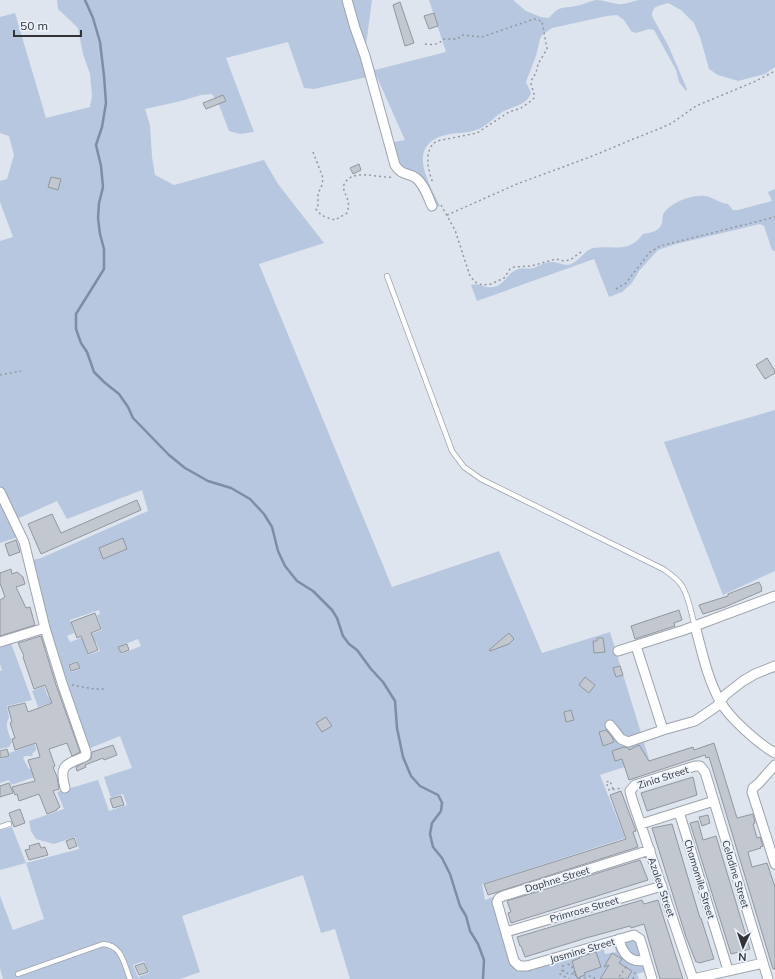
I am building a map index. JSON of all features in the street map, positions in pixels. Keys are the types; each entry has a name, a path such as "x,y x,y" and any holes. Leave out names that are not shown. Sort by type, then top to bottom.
{"street":[{"path":"347,0 354,28 367,62 395,165 399,171 410,175 418,181 428,196 436,204"},
{"path":"0,492 24,542 45,628 86,752 86,756 65,765 62,775 66,788"},
{"path":"618,651 739,611 775,596"},
{"path":"695,626 706,668 720,702 742,726 762,744 775,753"},
{"path":"0,642 45,628"},
{"path":"636,646 663,730"},
{"path":"610,725 621,739 628,742 695,721 720,702 725,695 743,681 755,674 775,666"},
{"path":"775,765 753,788 752,792 775,864"},
{"name":"Zinia Street","path":"627,792 630,791 635,785 695,766 700,766 703,768"},
{"name":"Celadine Street","path":"703,768 768,979"},
{"name":"Azalea Street","path":"627,792 650,850 693,979"},
{"path":"640,824 714,801"},
{"name":"Chamomile Street","path":"679,812 728,970"},
{"name":"Daphne Street","path":"506,932 497,902 500,897 650,850"},
{"name":"Primrose Street","path":"506,932 662,886"},
{"name":"Jasmine Street","path":"506,932 514,961 519,966 523,967 634,935 640,939 652,979"},
{"path":"619,939 625,954 637,960 646,960"},
{"path":"693,979 763,963"}],"lane":[{"path":"387,276 452,451 464,467 481,479 663,569 682,585 695,626"},
{"path":"0,827 9,824"},
{"path":"18,974 104,944 110,944 120,953 130,979"}],"path":[{"path":"425,44 433,45 441,42 443,39 457,39 463,35 482,37 534,19 542,21 547,45 547,49 538,64 536,73 532,79 534,98 531,101 521,108 509,112 477,133 433,144 429,150 427,161 433,186"},
{"path":"447,215 517,184 590,157 661,128 678,119 696,106 756,81 775,71"},
{"path":"313,152 324,178 318,194 318,205 316,209 318,213 335,220 347,213 349,206 349,201 343,187 344,183 352,177 361,174 390,177 398,174 399,171"},
{"path":"436,204 447,215 455,230 470,276 475,282 482,285 499,281 504,278 510,269 514,267 531,266 556,259 564,261 570,260 581,252"},
{"path":"616,289 626,282 649,253 660,246 775,217"},
{"path":"0,376 21,371"},
{"path":"62,683 89,688 105,688"},
{"path":"608,781 609,790 620,788 627,792"},
{"path":"569,979 560,974 563,970 563,964 571,965 575,974 579,978 590,976 597,979"},
{"path":"623,979 619,978 626,967"},
{"path":"563,970 565,973 575,974"}],"shaded area":[{"path":"57,0 372,0 366,45 375,70 446,52 429,0 513,0 526,11 541,17 549,18 558,9 596,0 620,4 639,0 775,0 775,67 765,74 738,81 718,75 709,69 700,37 694,23 681,10 668,3 653,10 652,16 668,45 687,89 686,91 679,82 676,70 654,30 649,29 636,33 631,31 624,20 617,15 552,28 542,35 540,39 536,56 526,82 531,93 523,103 504,111 479,129 439,137 429,143 424,150 424,169 427,179 440,206 435,208 431,194 402,170 392,147 394,142 405,140 376,75 314,89 304,88 288,42 226,58 254,132 240,134 229,131 219,105 212,94 201,95 145,109 150,125 155,175 174,185 264,160 278,184 324,243 259,264 392,587 499,551 542,653 610,632 649,759 600,775 625,838 482,884 485,900 493,897 513,966 603,946 605,954 616,952 614,944 633,940 636,941 646,971 637,974 639,979 350,979 335,929 321,933 303,875 182,916 200,972 180,979 3,979 0,968 0,896 13,930 44,919 26,863 79,849 75,837 54,844 36,839 31,831 29,821 64,809 57,792 98,780 109,811 127,805 123,794 111,798 104,777 132,768 120,736 88,749 50,636 33,560 41,558 148,511 142,490 67,519 57,501 17,519 0,486 0,241 13,237 0,202 0,181 7,179 14,155 9,136 0,133 0,17 15,13 46,118 90,107 92,96 90,74 83,54 78,28 58,9","holes":["99,610 100,614 97,615 102,630 70,642 67,636 74,633 70,620","138,639 141,646 121,654 118,647","96,642 100,651 88,655 85,647","77,661 80,669 71,672 68,665","144,961 149,973 138,977 133,965"]},
{"path":"775,189 775,251 772,250 764,226 760,224 676,244 658,250 639,271 632,283 622,292 609,297 594,259 477,301 471,285 476,284 488,287 498,286 511,273 518,269 533,268 549,262 568,265 574,263 587,251 593,248 620,247 632,244 643,234 658,229 662,224 663,215 666,211 681,200 694,196 708,197 728,204 733,210 738,210 772,201 768,192"},
{"path":"775,410 775,571 723,595 664,442"},
{"path":"0,500 18,537 0,543"},
{"path":"11,643 32,700 7,706 9,718 7,727 12,742 9,747 0,749 0,671 2,670 0,664 0,647"},
{"path":"44,686 48,697 51,696 54,702 38,707 32,691"},
{"path":"35,744 36,750 32,754 33,756 25,756 23,758 29,769 32,769 35,777 11,785 9,780 0,783 0,759 10,756 9,753"},
{"path":"12,827 26,863 0,870 0,830"}],"building":[{"path":"400,2 414,43 405,46 393,5"},
{"path":"434,13 438,26 429,29 424,16"},
{"path":"223,95 226,101 206,109 203,103"},
{"path":"359,164 361,170 353,174 350,168"},
{"path":"51,177 61,179 58,190 48,187"},
{"path":"767,358 775,373 765,379 756,365"},
{"path":"137,500 141,510 41,554 28,524 52,514 61,533"},
{"path":"123,538 127,549 103,559 99,548"},
{"path":"16,540 20,552 9,556 5,544"},
{"path":"11,569 12,574 17,572 23,577 25,584 16,587 26,608 30,607 35,625 0,636 0,600 5,597 0,583 0,573"},
{"path":"759,582 762,591 725,607 703,614 699,605 728,596 728,594"},
{"path":"679,610 682,620 674,623 675,626 635,639 631,626"},
{"path":"95,613 101,629 91,633 98,650 88,654 81,636 77,638 71,622"},
{"path":"509,633 514,639 509,644 490,651 489,650"},
{"path":"41,636 56,685 80,752 72,756 67,743 49,749 55,766 53,767 57,777 59,789 53,791 60,807 57,810 47,814 39,794 19,801 17,794 15,795 12,787 35,781 28,760 40,757 36,743 15,750 12,739 15,738 10,723 12,722 8,707 25,703 28,712 52,703 45,685 34,689 23,657 24,656 18,643"},
{"path":"597,638 603,638 605,652 594,653 593,641 597,641"},
{"path":"127,644 129,650 121,653 118,647"},
{"path":"77,662 80,668 71,671 69,665"},
{"path":"620,666 623,675 616,677 613,668"},
{"path":"585,677 595,685 589,693 579,685"},
{"path":"571,710 574,720 566,722 564,712"},
{"path":"326,717 332,726 322,732 316,723"},
{"path":"606,730 614,742 603,746 599,732"},
{"path":"714,743 737,818 753,814 755,823 753,824 757,838 760,837 763,846 748,852 752,867 767,863 775,887 775,969 773,969 709,757 706,758 705,755 629,780 622,759 615,761 612,751 624,747 628,748 629,750 639,745 649,761 693,747 694,750"},
{"path":"113,745 117,755 104,760 103,758 85,765 86,767 77,771 76,767 91,759 92,752"},
{"path":"7,749 9,756 0,758 0,751"},
{"path":"693,777 697,795 647,811 641,793"},
{"path":"9,783 13,793 0,797 0,786"},
{"path":"621,791 636,831 633,832 638,847 488,895 484,884 626,839 610,795"},
{"path":"121,796 124,805 113,808 110,799"},
{"path":"20,809 25,823 14,827 9,813"},
{"path":"708,815 710,823 702,826 699,817"},
{"path":"698,821 703,840 716,836 750,949 731,954 690,823"},
{"path":"672,824 714,959 699,963 696,962 686,937 652,828"},
{"path":"74,838 77,846 69,849 66,841"},
{"path":"39,843 41,848 45,847 48,855 29,860 25,850 30,849 29,846"},
{"path":"640,860 648,880 511,923 508,913 511,912 507,901"},
{"path":"642,900 644,904 658,900 683,979 660,979 644,924 631,928 630,926 586,938 525,957 520,946 517,937"},
{"path":"596,952 601,967 584,973 585,975 577,978 572,961 580,958 579,957"},
{"path":"612,953 622,959 619,963 632,971 627,979 600,979 609,965 604,967"},
{"path":"144,963 148,972 139,975 135,966"}],"waterway":[{"path":"85,0 93,18 100,42 106,103 102,127 96,145 101,166 103,187 99,203 98,218 104,249 104,269 76,314 76,329 81,343 87,352 94,372 119,394 128,407 133,418 169,455 185,468 208,481 231,488 250,499 264,514 272,527 278,551 285,566 297,581 313,591 332,610 337,618 343,636 349,644 357,650 383,682 395,701 397,728 403,757 411,776 420,786 438,795 442,803 441,811 432,823 430,834 433,847 442,858 450,874 460,906 466,916 470,931 478,944 484,960 483,979"}]}
